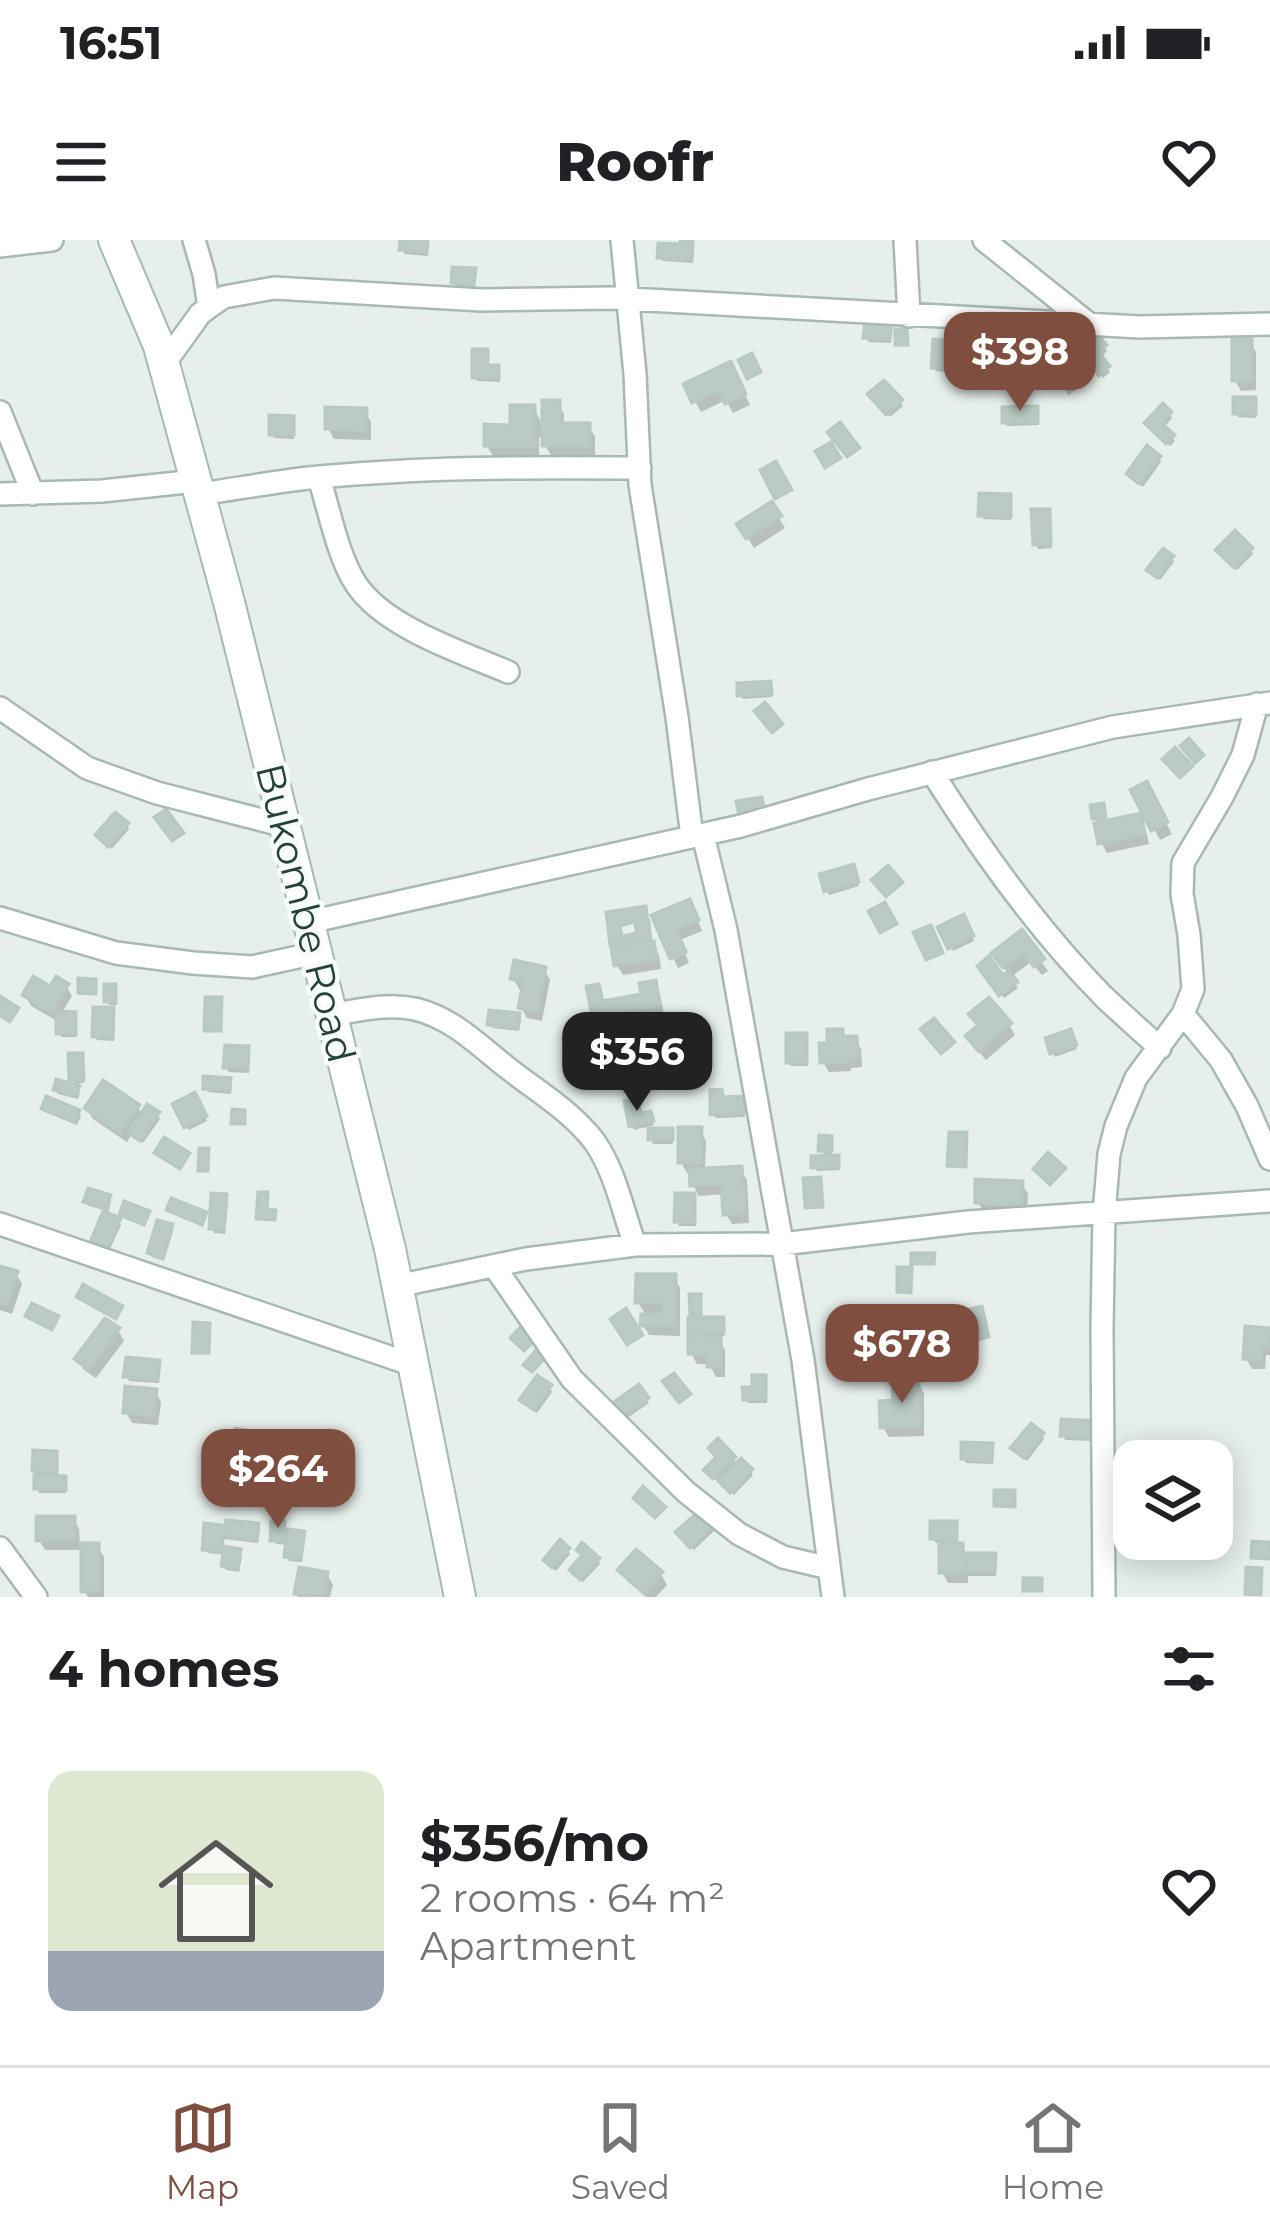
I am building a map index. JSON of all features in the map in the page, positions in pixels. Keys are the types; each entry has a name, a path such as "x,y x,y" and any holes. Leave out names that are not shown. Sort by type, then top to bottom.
{"main road":[{"name":"Bukombe Road","path":"114,240 159,346 285,826 397,1286 460,1597"}],"street":[{"path":"0,246 52,240"},
{"path":"194,240 209,307"},
{"path":"622,240 640,468 677,717 698,836 726,930 803,1360 833,1597"},
{"path":"905,240 909,316"},
{"path":"984,240 1090,325"},
{"path":"164,364 209,307 224,297 274,288 482,301 629,300 1140,327 1270,324"},
{"path":"0,412 33,494"},
{"path":"0,494 198,488 524,467 640,468"},
{"path":"319,478 353,580 371,603 441,643 508,672"},
{"path":"309,922 698,836 1113,727 1264,704"},
{"path":"1104,1597 1104,1214 1109,1154 1136,1078 1183,1014 1193,989 1183,863 1244,755 1264,704"},
{"path":"0,708 87,768 157,793 285,826"},
{"path":"932,772 1012,890 1103,996 1160,1048"},
{"path":"0,918 116,953 193,963 253,967 316,953"},
{"path":"332,1015 372,1008 413,1009 450,1023 480,1045 574,1120 596,1144 635,1245"},
{"path":"1183,1014 1221,1060 1270,1159"},
{"path":"397,1286 635,1245 782,1244 968,1222 1270,1201"},
{"path":"0,1224 413,1365"},
{"path":"494,1266 572,1379 686,1492 739,1534 783,1557 829,1568"},
{"path":"0,1549 36,1597"}],"building":[{"path":"400,240 428,240 427,252 399,250"},
{"path":"680,240 693,240 692,260 657,258 658,243 680,244"},
{"path":"452,267 476,268 474,285 451,283"},
{"path":"865,320 892,322 890,340 863,338"},
{"path":"895,329 907,329 908,345 895,345"},
{"path":"1099,336 1107,345 1099,352 1110,366 1099,376 1080,352"},
{"path":"933,339 945,340 944,355 958,356 957,369 931,368"},
{"path":"1232,339 1252,339 1252,381 1232,381"},
{"path":"472,349 488,349 488,365 499,365 499,378 472,378"},
{"path":"752,353 761,372 747,379 738,360"},
{"path":"731,361 746,394 725,404 718,391 692,403 683,384"},
{"path":"1072,363 1085,380 1069,393 1056,376"},
{"path":"884,380 903,400 886,415 867,394"},
{"path":"1233,397 1256,397 1256,414 1233,414"},
{"path":"542,400 560,400 560,423 590,423 590,446 542,446"},
{"path":"1163,403 1172,412 1162,423 1175,435 1166,444 1144,423"},
{"path":"510,405 535,405 535,447 484,446 484,424 510,425"},
{"path":"1038,406 1038,422 1002,423 1002,407"},
{"path":"325,407 367,408 366,431 325,429"},
{"path":"269,415 294,416 294,435 269,435"},
{"path":"840,422 860,448 847,457 827,432"},
{"path":"831,442 841,458 825,468 815,451"},
{"path":"1147,445 1161,456 1139,484 1126,474"},
{"path":"776,461 792,490 775,499 760,470"},
{"path":"979,493 1011,494 1011,517 978,516"},
{"path":"772,501 782,516 746,539 736,524"},
{"path":"1031,509 1050,509 1051,544 1033,545"},
{"path":"1235,530 1253,548 1234,568 1215,550"},
{"path":"1163,548 1174,556 1157,578 1146,570"},
{"path":"771,681 772,694 737,696 737,683"},
{"path":"765,702 783,724 772,733 754,711"},
{"path":"1189,738 1204,755 1195,763 1180,746"},
{"path":"1175,747 1193,766 1180,778 1162,759"},
{"path":"1147,781 1168,822 1151,831 1130,790"},
{"path":"762,797 765,812 739,816 736,801"},
{"path":"1104,803 1106,817 1092,819 1090,805"},
{"path":"166,809 184,833 172,841 154,817"},
{"path":"115,812 129,823 108,847 95,835"},
{"path":"1141,813 1145,834 1098,844 1094,823"},
{"path":"854,864 859,882 824,892 819,874"},
{"path":"888,865 903,882 886,897 871,880"},
{"path":"690,899 699,920 676,929 686,952 670,959 651,915"},
{"path":"885,902 897,924 880,933 868,911"},
{"path":"646,906 650,940 610,945 606,912","holes":["634,922 637,933 622,936 620,926"]},
{"path":"964,914 974,936 948,949 937,927"},
{"path":"931,925 943,953 926,960 913,932"},
{"path":"1022,929 1045,959 1034,967 1023,953 1003,968 991,953"},
{"path":"654,941 657,959 614,966 611,948"},
{"path":"989,956 1003,975 1009,970 1018,982 999,996 977,966"},
{"path":"514,960 546,967 537,1012 518,1008 523,981 510,979"},
{"path":"33,976 50,986 56,976 69,984 51,1013 22,995"},
{"path":"78,978 96,979 96,994 78,993"},
{"path":"656,980 660,1005 592,1017 586,986 599,984 603,1001 641,994 639,983"},
{"path":"104,984 116,984 116,1002 104,1002"},
{"path":"0,996 19,1008 10,1022 0,1016"},
{"path":"205,997 222,997 221,1031 204,1031"},
{"path":"989,997 1012,1023 979,1052 965,1036 978,1025 968,1014"},
{"path":"93,1007 114,1007 113,1037 92,1037"},
{"path":"489,1010 520,1013 518,1028 487,1025"},
{"path":"56,1011 76,1012 76,1034 56,1034"},
{"path":"934,1018 955,1042 941,1054 920,1029"},
{"path":"653,1021 679,1021 680,1059 641,1059 641,1031 653,1031"},
{"path":"827,1029 843,1029 843,1036 857,1036 858,1058 820,1063 819,1043 827,1043"},
{"path":"1071,1029 1077,1045 1050,1054 1045,1038"},
{"path":"786,1033 807,1033 807,1063 786,1063"},
{"path":"225,1045 249,1046 248,1069 223,1068"},
{"path":"68,1053 83,1053 84,1080 69,1080"},
{"path":"203,1076 231,1078 230,1091 203,1089"},
{"path":"56,1079 80,1086 76,1096 53,1090"},
{"path":"103,1080 140,1105 120,1133 84,1108"},
{"path":"722,1089 723,1097 743,1096 744,1113 710,1115 710,1090"},
{"path":"195,1092 207,1116 184,1128 172,1104"},
{"path":"46,1096 80,1110 75,1122 41,1109"},
{"path":"638,1098 641,1113 651,1111 654,1121 629,1127 624,1101"},
{"path":"147,1104 160,1112 140,1141 128,1133"},
{"path":"232,1109 245,1110 245,1124 231,1124"},
{"path":"678,1127 702,1127 701,1163 678,1163"},
{"path":"648,1128 673,1128 673,1140 648,1140"},
{"path":"949,1132 967,1132 966,1167 947,1166"},
{"path":"819,1135 832,1136 832,1151 818,1151"},
{"path":"164,1137 190,1153 180,1169 154,1153"},
{"path":"199,1148 209,1148 208,1171 198,1171"},
{"path":"1048,1152 1066,1168 1050,1185 1033,1169"},
{"path":"839,1155 839,1167 811,1168 811,1156"},
{"path":"742,1166 745,1213 723,1215 721,1184 690,1186 689,1169"},
{"path":"821,1177 823,1207 805,1208 803,1178"},
{"path":"975,1179 1023,1181 1022,1205 975,1203"},
{"path":"88,1188 111,1195 106,1209 83,1202"},
{"path":"258,1192 268,1192 267,1209 276,1210 275,1220 256,1219"},
{"path":"211,1193 227,1194 224,1230 209,1229"},
{"path":"675,1193 695,1193 695,1223 674,1222"},
{"path":"171,1198 207,1212 202,1225 166,1210"},
{"path":"124,1201 150,1211 144,1225 119,1215"},
{"path":"103,1211 121,1218 108,1247 91,1240"},
{"path":"157,1220 173,1224 163,1258 147,1253"},
{"path":"911,1253 935,1253 934,1264 911,1264"},
{"path":"0,1266 18,1271 7,1305 0,1303"},
{"path":"897,1267 912,1267 911,1293 897,1292"},
{"path":"636,1274 676,1274 676,1326 640,1326 641,1314 663,1314 663,1303 635,1303"},
{"path":"83,1284 123,1306 116,1319 76,1297"},
{"path":"689,1294 701,1294 701,1314 690,1314"},
{"path":"32,1303 59,1316 52,1330 25,1316"},
{"path":"982,1306 989,1337 973,1341 965,1310"},
{"path":"626,1308 643,1335 627,1345 610,1319"},
{"path":"688,1317 724,1317 724,1333 688,1333"},
{"path":"105,1318 120,1328 89,1370 74,1359"},
{"path":"193,1322 210,1323 209,1353 192,1353"},
{"path":"524,1323 538,1337 524,1351 510,1338"},
{"path":"1245,1326 1270,1328 1270,1346 1262,1346 1261,1360 1243,1359"},
{"path":"688,1336 721,1337 721,1367 707,1367 707,1355 688,1354"},
{"path":"537,1349 546,1357 532,1372 523,1365"},
{"path":"923,1351 924,1365 903,1366 903,1352"},
{"path":"126,1357 160,1360 158,1380 123,1377"},
{"path":"674,1373 691,1394 679,1403 662,1381"},
{"path":"537,1375 552,1385 534,1410 519,1400"},
{"path":"752,1375 766,1375 766,1400 743,1400 742,1387 752,1387"},
{"path":"919,1379 920,1427 880,1428 879,1401 893,1400 892,1380"},
{"path":"639,1384 649,1398 622,1417 612,1403"},
{"path":"125,1386 157,1389 154,1416 123,1413"},
{"path":"1061,1419 1097,1421 1096,1438 1060,1436"},
{"path":"1031,1423 1044,1433 1024,1458 1010,1448"},
{"path":"235,1428 275,1435 267,1480 251,1478 256,1449 231,1445"},
{"path":"718,1438 736,1457 713,1479 703,1470 716,1457 708,1448"},
{"path":"961,1442 993,1443 992,1461 961,1459"},
{"path":"33,1450 57,1451 57,1472 32,1471"},
{"path":"741,1458 753,1469 730,1493 718,1481"},
{"path":"34,1475 66,1476 66,1490 34,1489"},
{"path":"643,1486 666,1507 655,1518 633,1498"},
{"path":"994,1490 1015,1490 1015,1507 994,1506"},
{"path":"700,1510 714,1525 690,1548 675,1532"},
{"path":"36,1516 75,1516 75,1540 36,1541"},
{"path":"226,1520 259,1523 257,1540 224,1536"},
{"path":"271,1521 285,1521 284,1541 270,1541"},
{"path":"930,1521 957,1521 957,1539 930,1539"},
{"path":"204,1523 224,1525 222,1552 202,1550"},
{"path":"287,1529 305,1531 301,1559 284,1557"},
{"path":"560,1539 570,1548 552,1568 543,1560"},
{"path":"1252,1541 1270,1542 1270,1559 1251,1558"},
{"path":"582,1542 600,1558 580,1580 569,1570 582,1555 576,1550"},
{"path":"81,1543 99,1543 99,1591 81,1592"},
{"path":"939,1543 963,1543 964,1573 939,1573"},
{"path":"224,1546 241,1549 238,1569 221,1566"},
{"path":"636,1549 663,1572 645,1593 617,1570"},
{"path":"967,1553 996,1553 995,1572 967,1572"},
{"path":"299,1567 328,1572 324,1597 294,1594"},
{"path":"1246,1567 1262,1568 1261,1595 1245,1594"},
{"path":"1023,1578 1042,1578 1042,1591 1023,1591"}]}
